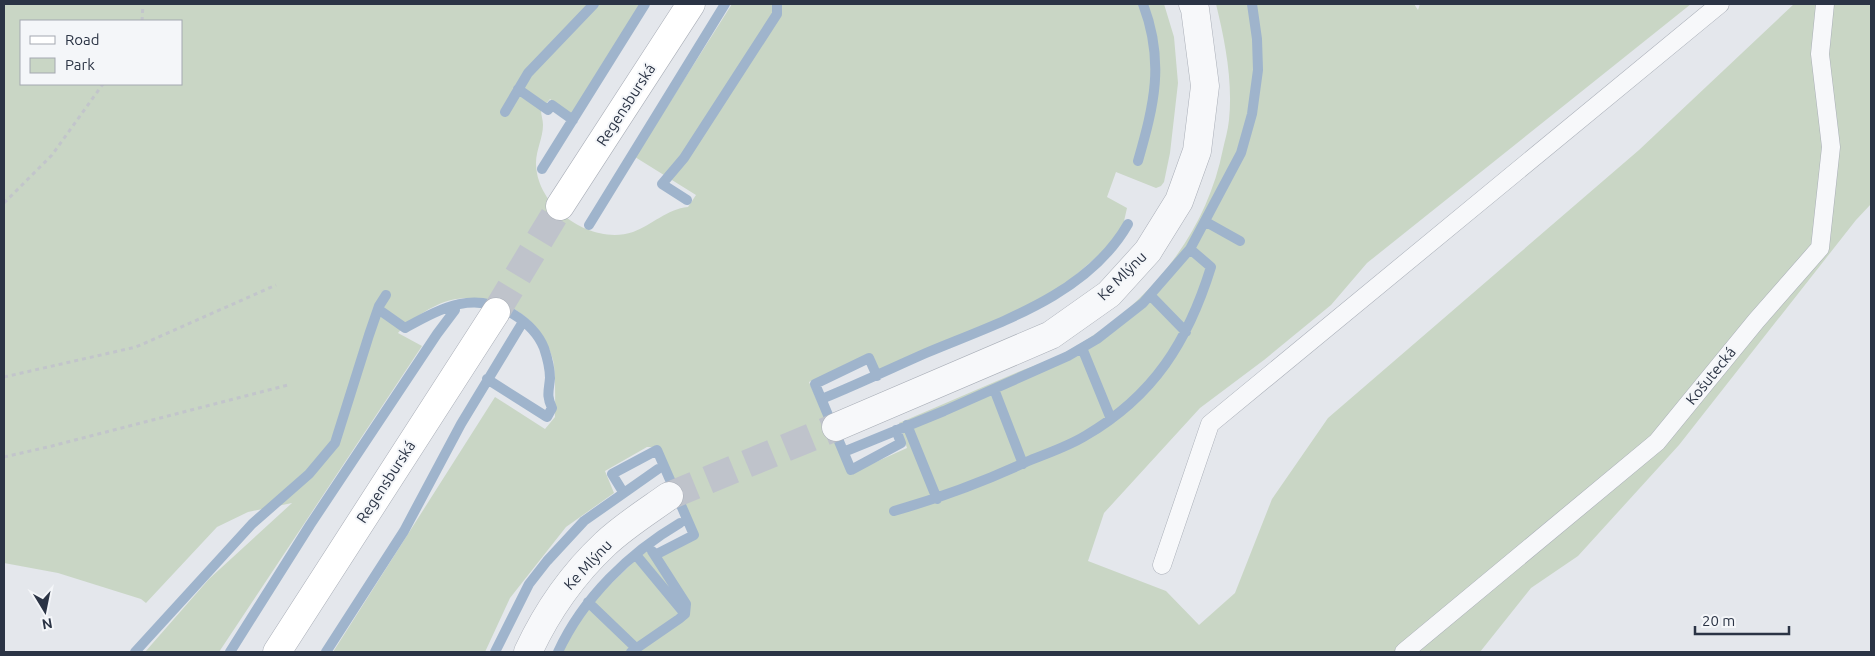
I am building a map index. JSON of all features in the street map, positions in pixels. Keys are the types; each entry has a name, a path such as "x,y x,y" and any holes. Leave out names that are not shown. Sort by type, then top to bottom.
{"main road":[{"name":"Regensburská","path":"560,206 691,4"},
{"name":"Regensburská","path":"277,652 496,312"}],"street":[{"name":"Ke Mlýnu","path":"836,427 1050,335 1109,294 1148,251 1178,201 1196,151 1205,86 1193,4"},
{"name":"Ke Mlýnu","path":"528,652 539,628 570,582 606,543 669,496"}],"lane":[{"path":"1162,565 1210,424 1720,4"},
{"name":"Košutecká","path":"1404,652 1658,442 1756,321 1820,248 1831,147 1820,54 1825,4"}],"path":[{"path":"142,20 143,4"},
{"path":"4,203 52,155 102,85"},
{"path":"4,377 136,347 276,285"},
{"path":"4,457 288,385"}],"green space":[{"path":"4,4 642,4 572,115 550,99 541,110 543,130 536,163 538,179 545,194 556,208 584,228 600,233 617,235 633,232 666,214 688,207 696,195 635,157 732,4 1164,4 1174,37 1178,83 1170,153 1164,182 1156,188 1116,172 1107,197 1127,208 1122,230 1109,246 1070,280 1028,308 878,373 870,355 809,382 849,474 907,448 899,423 1060,355 1100,331 1126,311 1170,265 1188,238 1203,210 1215,180 1228,127 1230,105 1229,76 1216,4 1414,4 1418,10 1420,4 1691,4 1367,263 1331,305 1264,360 1200,408 1104,513 1088,561 1166,591 1199,625 1235,593 1272,499 1328,418 1639,150 1794,4 1871,4 1871,204 1856,220 1679,445 1578,556 1531,588 1480,652 562,652 575,628 595,599 646,550 653,559 696,537 658,447 647,447 605,471 614,493 566,527 510,598 485,652 333,652 495,397 545,429 555,417 554,365 547,344 539,331 517,311 503,304 473,298 456,299 432,307 398,333 422,346 219,652 145,652 209,579 292,503 248,512 217,527 146,603 141,599 58,573 4,563"}],"waterway":[{"path":"505,112 528,73 594,4"},
{"path":"542,169 645,4"},
{"path":"589,225 725,4"},
{"path":"687,200 662,184 684,158 777,14 777,4"},
{"path":"1138,161 1149,121 1155,83 1154,45 1143,4"},
{"path":"846,451 944,411 1068,356 1097,339 1143,303 1190,249 1241,153 1252,114 1258,70 1257,39 1252,4"},
{"path":"518,89 548,110 552,105 573,120"},
{"path":"1206,222 1240,241"},
{"path":"824,398 1010,318 1065,289 1089,270 1110,249 1128,224"},
{"path":"894,511 977,483 1071,444 1109,420 1131,403 1165,364 1179,342 1202,294 1211,267 1190,249"},
{"path":"135,652 252,524 309,474 335,443 369,335 379,306 386,295"},
{"path":"1150,295 1186,332"},
{"path":"378,309 405,328 445,308 458,304 484,303 513,314 531,328 544,348 550,378 548,396 552,408 547,417 487,379"},
{"path":"230,652 310,525 437,334 455,310"},
{"path":"326,652 404,531 461,424 521,325"},
{"path":"1082,348 1111,419"},
{"path":"877,376 869,358 815,384 851,470 901,443 896,430"},
{"path":"994,389 1023,464"},
{"path":"907,425 937,499"},
{"path":"623,492 612,474 657,450 694,535 655,555"},
{"path":"495,652 529,584 547,561 584,521 658,469"},
{"path":"558,652 580,613 609,578 643,548 680,523"},
{"path":"631,652 685,614 686,604 652,551"},
{"path":"636,555 685,614"},
{"path":"588,602 637,649"}],"tunnel":[{"path":"496,312 560,206"},
{"path":"669,496 836,427"}]}
